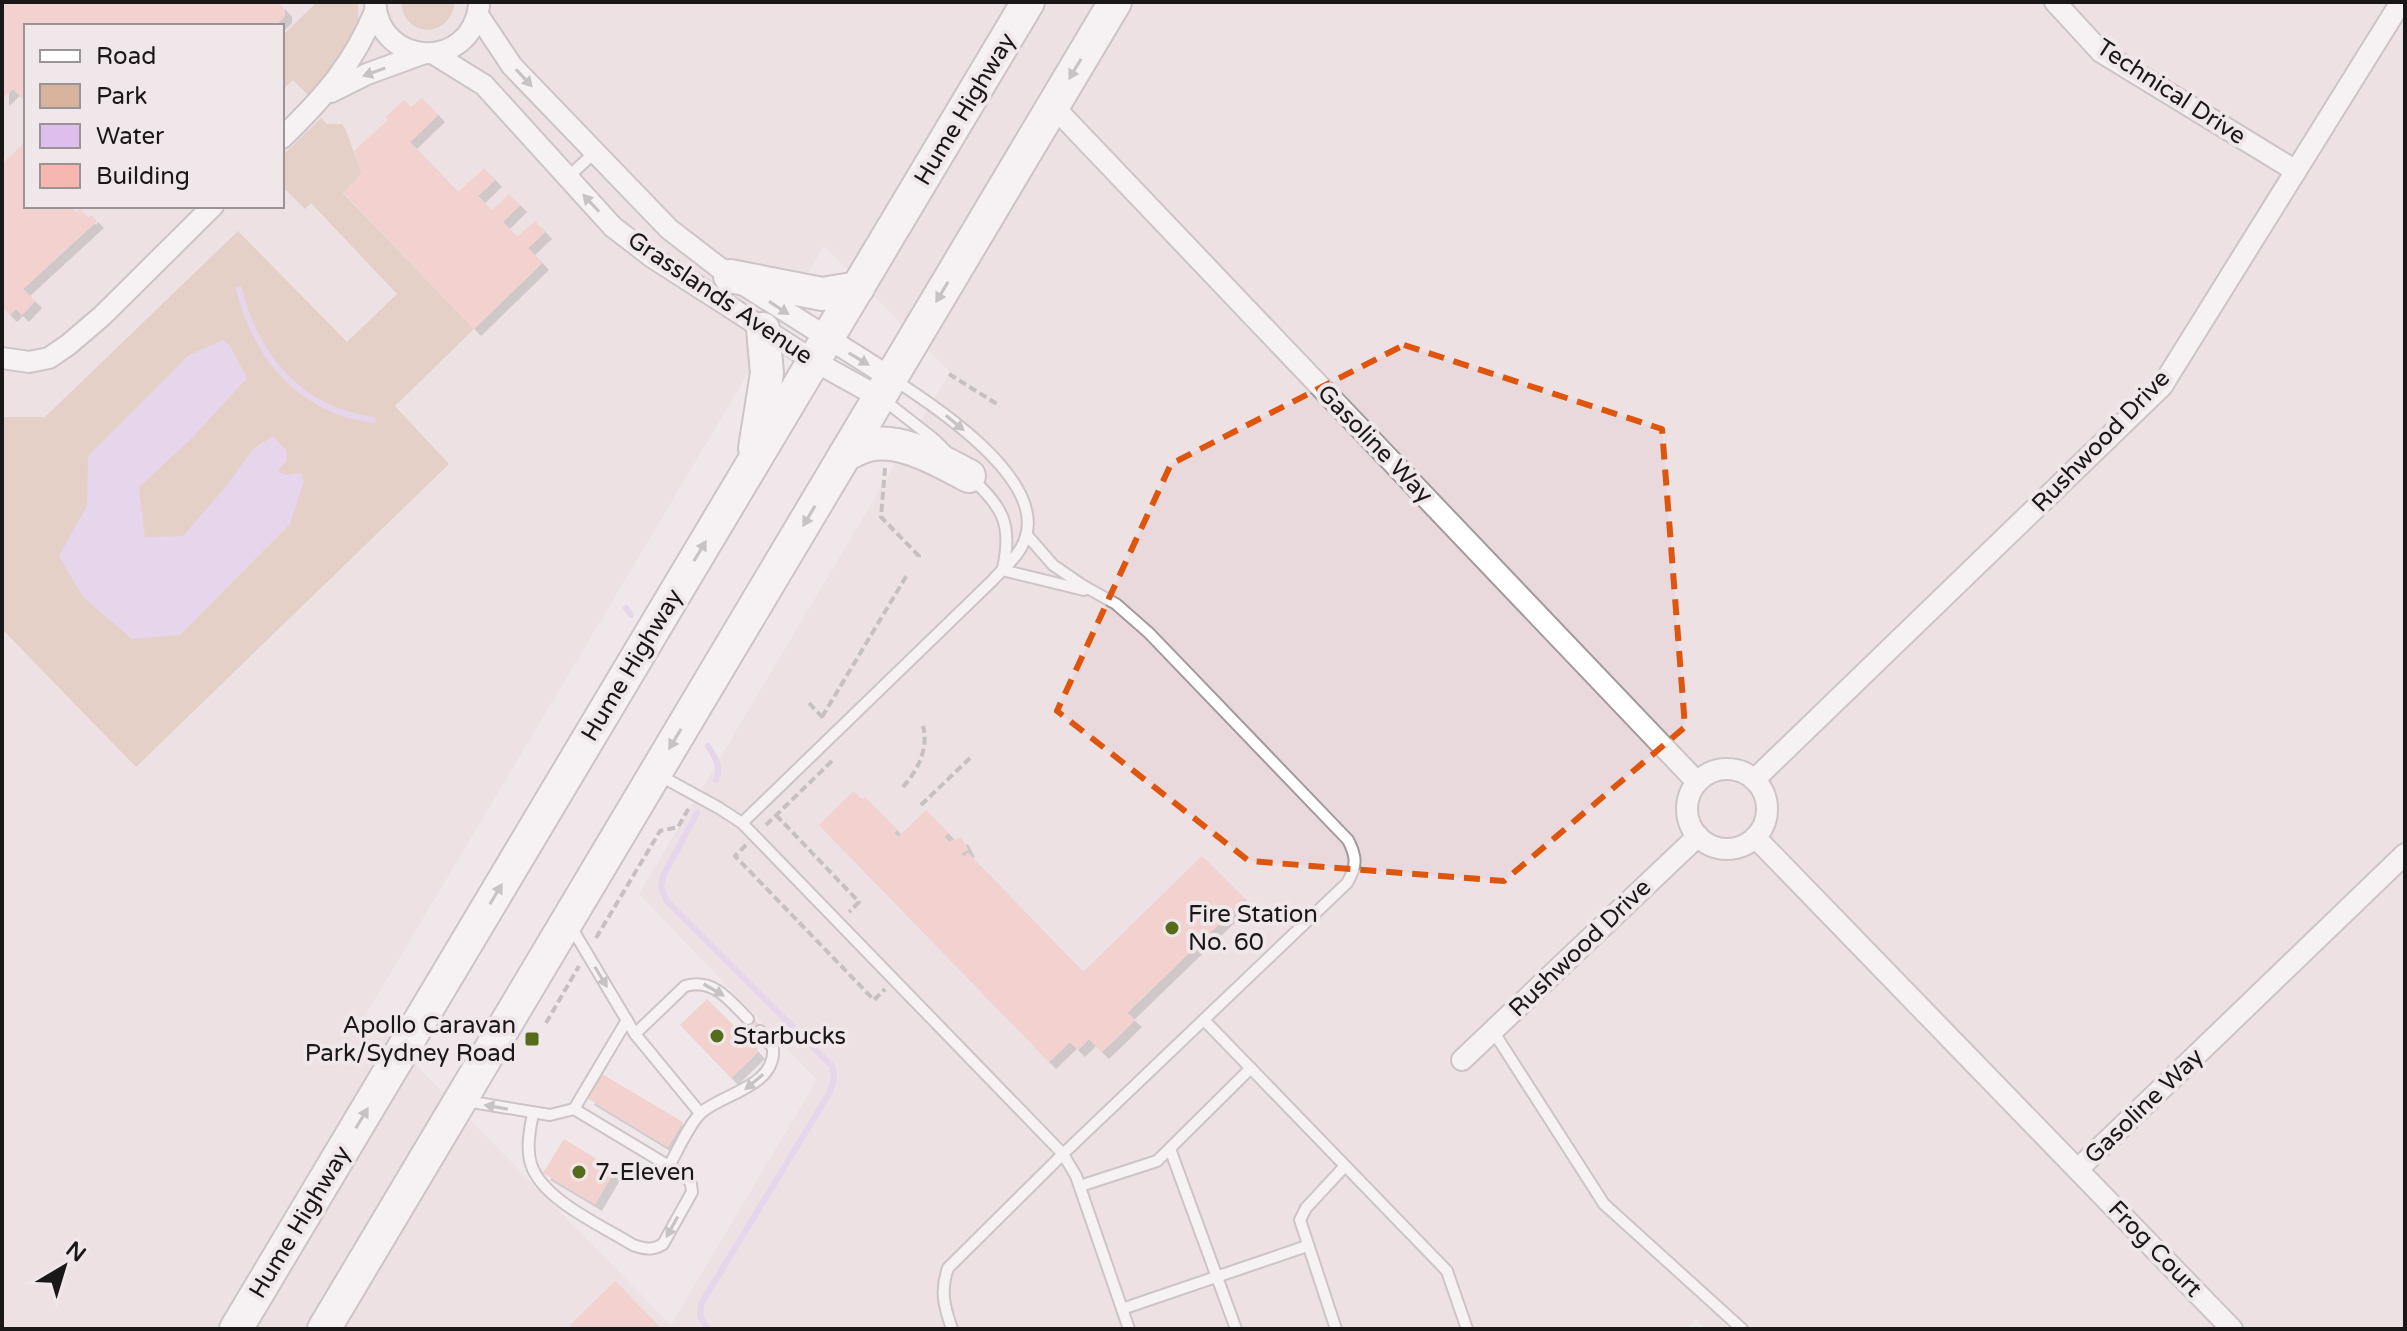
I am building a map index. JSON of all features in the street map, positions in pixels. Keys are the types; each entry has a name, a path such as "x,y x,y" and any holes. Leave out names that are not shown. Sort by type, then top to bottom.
{"highway":[{"name":"Hume Highway","path":"236,1329 1028,2"},
{"path":"324,1329 1115,2"},
{"path":"730,276 822,294 858,288"},
{"path":"753,463 767,373 763,329"},
{"path":"845,455 867,446 891,445 926,455 969,476"}],"street":[{"name":"Technical Drive","path":"2055,2 2101,52 2296,171"},
{"name":"Rushwood Drive","path":"1754,780 2162,386 2401,2"},
{"name":"Grasslands Avenue","path":"376,6 381,26 391,39 406,49 428,54 463,70 484,85 613,227 652,257 763,329 820,350 885,387"},
{"path":"284,136 327,93 356,52 376,6"},
{"name":"Grasslands Avenue","path":"479,6 512,66 669,229 820,350"},
{"path":"327,93 367,74 449,50 472,30 479,6"},
{"name":"Gasoline Way","path":"1053,106 1697,782"},
{"path":"2,358 29,362 49,358 68,345 102,316 211,208"},
{"path":"1731,769 1743,772 1754,780 1762,790 1766,814 1755,837 1744,844 1720,848 1698,836 1691,826 1687,803 1697,782 1707,774 1731,769"},
{"name":"Rushwood Drive","path":"1462,1060 1698,836"},
{"name":"Gasoline Way","path":"1755,837 2078,1169 2405,854"},
{"name":"Frog Court","path":"2078,1169 2232,1329"}],"lane":[{"path":"567,178 594,153"},
{"path":"885,387 990,496 1004,520 1007,549 1002,570"},
{"path":"742,823 1016,556 1027,535 1027,509 1001,468 956,423 885,387"},
{"path":"952,1329 942,1286 948,1268 1347,883 1357,856 1348,840 1149,633 1116,604 1053,565 1027,535"},
{"path":"1002,570 1101,595"},
{"path":"655,772 742,823 1063,1154 1080,1186 1129,1329"},
{"path":"567,920 635,1034 700,1113"},
{"path":"635,1034 685,986 694,983 713,986 748,1019"},
{"path":"574,1109 627,1020"},
{"path":"1204,1020 1447,1271 1467,1329"},
{"path":"669,1166 700,1113 743,1091 770,1066 773,1048 760,1031"},
{"path":"1493,1031 1604,1204 1742,1329"},
{"path":"1080,1186 1157,1161 1251,1068"},
{"path":"460,1100 550,1115 574,1109 687,1177 692,1192 663,1244 646,1250 633,1245 555,1197 542,1184 531,1165 529,1147 533,1113"},
{"path":"1170,1149 1236,1329"},
{"path":"1336,1329 1300,1220 1306,1208 1345,1166"},
{"path":"1122,1309 1307,1246"}],"path":[{"path":"949,374 1000,406"},
{"path":"887,461 881,517 919,556 917,558"},
{"path":"822,717 907,575"},
{"path":"809,703 828,723"},
{"path":"903,787 921,758 923,726"},
{"path":"921,805 970,758"},
{"path":"762,829 833,760"},
{"path":"546,1023 660,831 678,827 691,805 702,811"},
{"path":"776,815 859,902 848,913 856,922"},
{"path":"738,837 747,844 735,856 874,1000 885,989"}],"highlighted area":[{"path":"1404,345 1662,429 1685,727 1504,881 1249,861 1057,711 1171,464"}],"shaded area":[{"path":"2,2 2405,2 2405,1329 1706,1329 1696,1319 1686,1329 2,1329","holes":["824,246 950,372 639,894 817,1080 671,1325 366,1014"]}],"green space":[{"path":"317,2 357,2 358,15 352,41 336,65 308,95 293,80 284,88 284,34"},
{"path":"401,2 455,2 445,23 427,30 410,23"},
{"path":"321,118 327,124 342,124 362,174 343,193 474,329 395,406 449,464 136,767 2,629 2,417 45,417 238,231 347,342 397,294 311,203 305,209 284,188 284,154"}],"water":[{"path":"223,340 230,346 247,378 191,439 139,487 145,537 183,536 253,449 273,436 286,450 287,460 278,471 286,475 301,473 304,482 290,524 180,635 132,639 83,597 59,556 87,506 88,456 189,355"}],"building":[{"path":"2,2 278,2 285,10 285,16 277,24 24,24 24,100 13,89 2,99"},
{"path":"422,98 438,115 410,142 458,192 484,168 495,180 478,196 492,210 509,194 520,205 503,222 517,237 535,221 545,232 528,248 542,263 474,329 343,192 362,174 354,151 388,120 385,117 404,100 411,107"},
{"path":"24,143 24,208 73,208 76,212 80,209 97,221 23,289 35,301 22,315 16,309 10,315 2,307 2,164"},
{"path":"854,791 862,800 865,797 897,830 894,833 898,837 926,810 948,833 944,837 949,842 961,837 968,850 961,853 964,857 968,853 1083,972 1202,856 1245,899 1127,1013 1135,1020 1102,1052 1089,1039 1078,1050 1070,1042 1049,1062 819,825"},
{"name":"Starbucks","path":"707,999 737,1029 751,1016 763,1029 749,1042 758,1052 731,1078 680,1025"},
{"name":"7-Eleven","path":"602,1074 683,1122 668,1147 587,1098"},
{"name":"7-Eleven","path":"564,1139 615,1170 595,1204 543,1173"},
{"path":"615,1281 661,1329 573,1329 570,1325"}],"waterway":[{"path":"239,289 257,337 285,377 324,405 373,420"},
{"path":"626,608 631,615"},
{"path":"708,746 718,766 716,780"},
{"path":"697,813 663,876 661,887 666,900 832,1066 834,1078 830,1092 701,1304 700,1315 707,1329"}],"place":[{"name":"Fire Station No. 60","path":"1172,928"},
{"name":"Starbucks","path":"717,1036"},
{"name":"Apollo Caravan Park/Sydney Road","path":"532,1039"},
{"name":"7-Eleven","path":"579,1172"}]}
